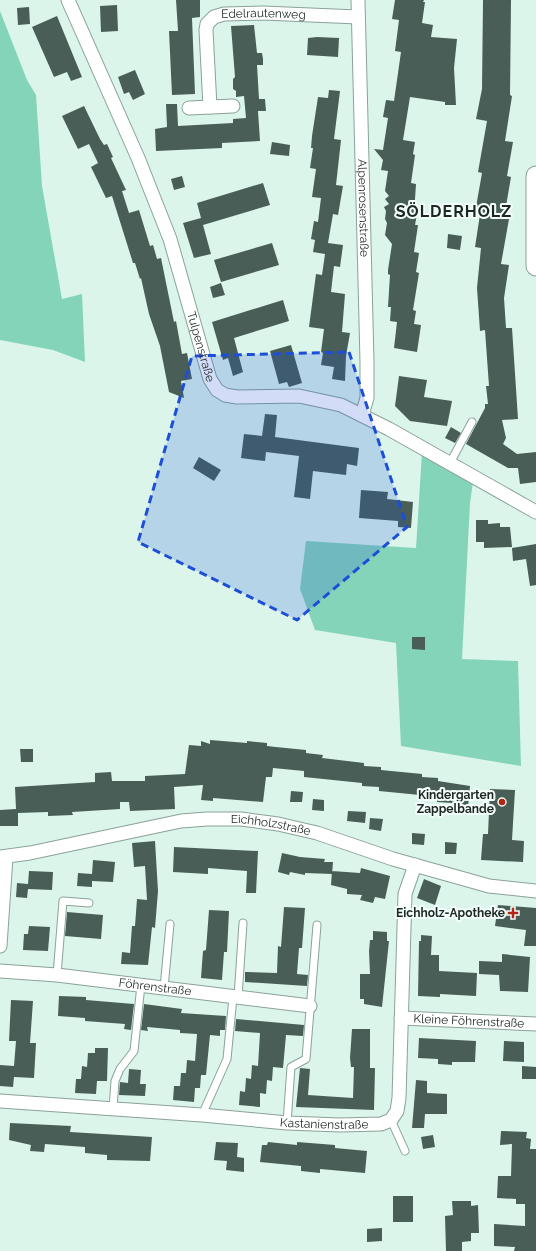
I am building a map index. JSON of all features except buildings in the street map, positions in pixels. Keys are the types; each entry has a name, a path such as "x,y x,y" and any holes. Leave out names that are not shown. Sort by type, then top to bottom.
{"main road":[{"path":"536,176 536,266"}],"street":[{"name":"Tulpenstraße","path":"68,0 138,158 170,239 187,293 210,379 217,390 225,395 237,397 299,396 341,405 450,463 536,512"},
{"name":"Alpenrosenstraße","path":"358,0 368,398 362,415"},
{"name":"Edelrautenweg","path":"210,107 206,30 207,24 214,17 224,14 263,13 358,17"},
{"path":"188,108 233,106"},
{"name":"Eichholzstraße","path":"3,857 30,854 181,821 241,819 278,824 317,833 415,865 489,886 536,891"},
{"path":"0,946 3,857"},
{"path":"391,1120 397,1111 399,1098 405,894 415,865"},
{"name":"Föhrenstraße","path":"0,971 57,975 310,1006"},
{"name":"Kleine Föhrenstraße","path":"401,1018 536,1024"},
{"name":"Kastanienstraße","path":"0,1101 113,1108 287,1123 347,1125 382,1124 391,1120"}],"lane":[{"path":"450,463 472,422"},
{"path":"57,975 63,901 89,903"},
{"path":"202,1115 226,1059 235,997 243,923"},
{"path":"164,988 170,924"},
{"path":"287,1123 291,1067 306,1059 317,925"},
{"path":"113,1108 115,1081 120,1069 134,1051 141,985"},
{"path":"391,1120 405,1151"}],"highlighted area":[{"path":"349,352 407,527 297,620 138,542 192,356"}],"green space":[{"path":"0,11 27,80 36,95 42,186 62,299 82,294 85,362 53,350 0,340"},
{"path":"422,452 473,482 470,503 462,659 518,661 521,766 401,746 396,643 315,630 300,589 306,541 416,548"}],"place":[{"name":"Kindergarten Zappelbande","path":"502,802"},
{"name":"Eichholz-Apotheke","path":"513,913"}],"district":[{"name":"SÖLDERHOLZ","path":"454,211"}]}
